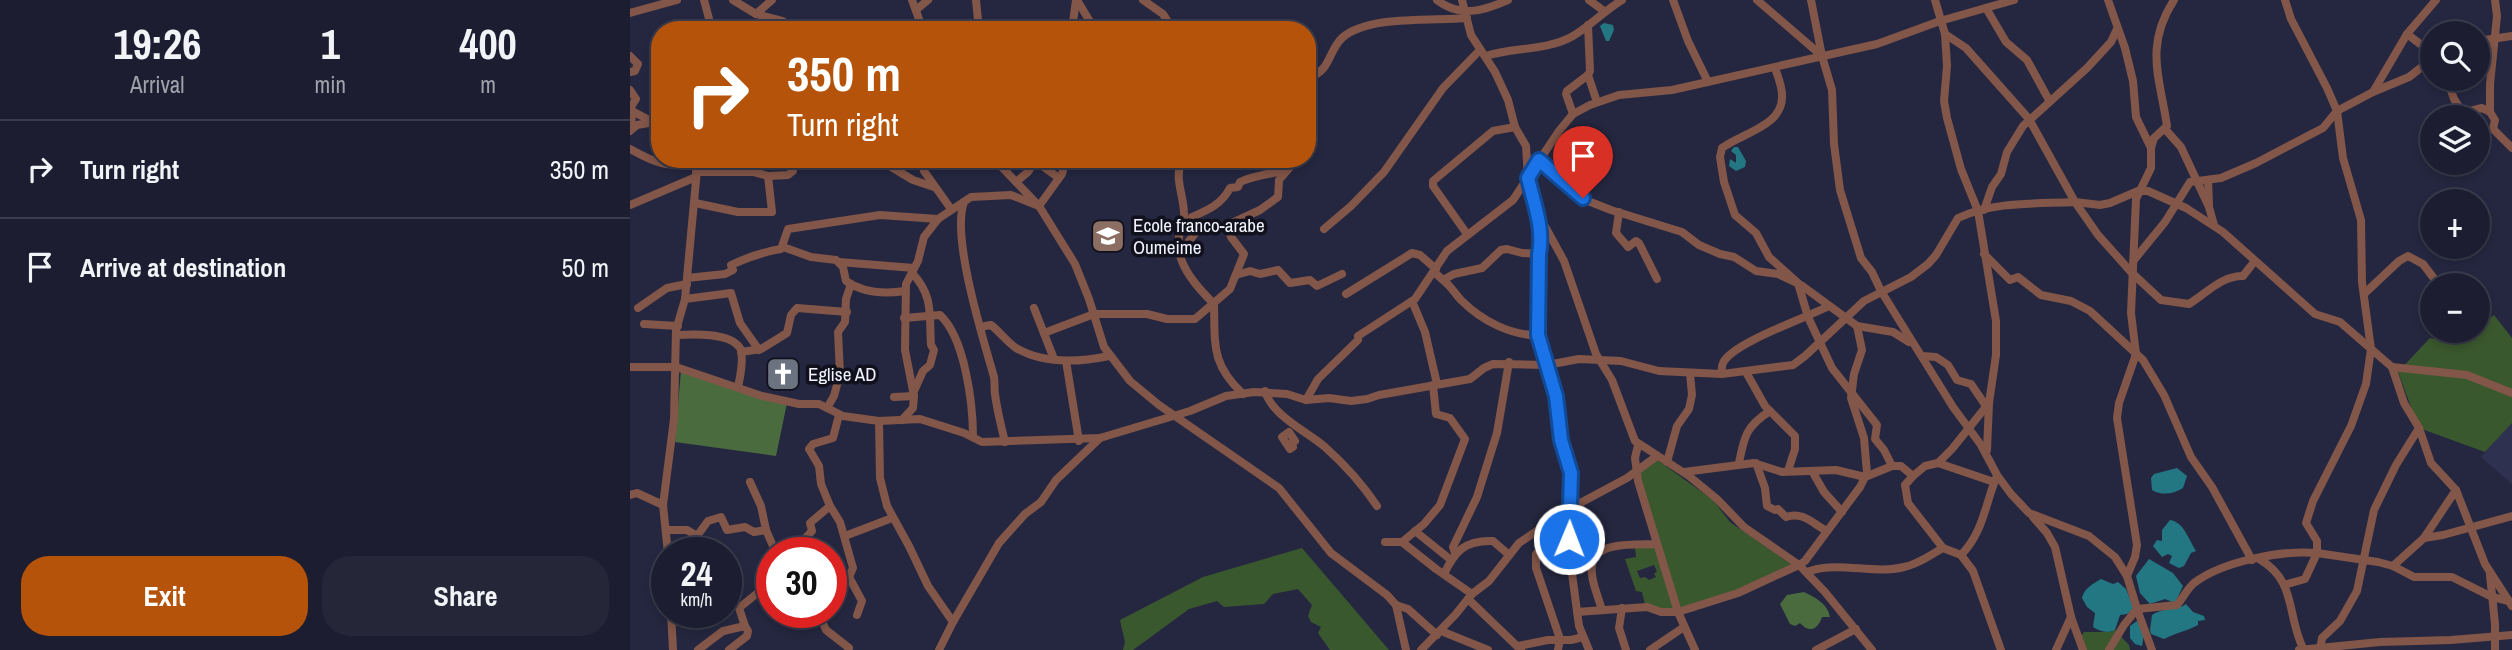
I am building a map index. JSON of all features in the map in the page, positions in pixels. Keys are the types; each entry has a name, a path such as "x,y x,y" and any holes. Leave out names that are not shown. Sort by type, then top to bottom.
{"street":[{"path":"630,13 677,0"},
{"path":"704,0 710,21"},
{"path":"733,0 756,14 781,21"},
{"path":"756,14 772,0"},
{"path":"912,0 920,21"},
{"path":"916,10 928,0"},
{"path":"976,0 978,21"},
{"path":"1073,21 1076,0"},
{"path":"1076,0 1089,21"},
{"path":"1143,0 1167,21"},
{"path":"1437,0 1466,15"},
{"path":"1462,0 1471,35 1508,100 1516,127 1526,146 1528,178 1540,222 1542,241 1539,254 1538,335 1556,396 1561,440 1571,473 1569,539 1577,612 1588,650"},
{"path":"1316,76 1330,59 1341,39 1353,32 1388,22 1466,15 1508,0"},
{"path":"1589,0 1604,11"},
{"path":"1324,229 1384,172 1443,88 1483,53 1522,51 1566,39 1622,0"},
{"path":"1673,0 1688,41 1708,82"},
{"path":"1757,0 1822,56"},
{"path":"1811,0 1832,90 1834,144 1840,190 1861,258 1872,271 1881,291 1952,407 1988,456"},
{"path":"1935,0 1945,34 1947,66 1944,101 1947,118 1961,169 1981,210 1984,254 1996,321 1996,355 1987,405 1988,456 1996,479 2047,533 2055,547 2071,617 2083,650"},
{"path":"1306,400 1318,379 1358,338 1412,301 1447,251 1513,200 1573,114 1619,95 1672,90 1877,44 1940,20 2014,0"},
{"path":"2108,0 2133,81 2136,117 2151,148"},
{"path":"2127,576 2136,557 2137,545 2117,418 2122,392 2136,354 2131,313 2135,207 2138,191 2151,168 2151,148 2156,135 2167,125 2155,59 2160,31 2174,0"},
{"path":"2284,585 2305,579 2317,553 2317,541 2305,523 2313,501 2351,426 2366,384 2371,349 2364,294 2361,220 2343,158 2337,111 2328,88 2291,19 2285,0"},
{"path":"2373,92 2407,34 2436,0"},
{"path":"2490,105 2496,38 2495,0"},
{"path":"1986,8 2006,42 2027,60 2049,100"},
{"path":"1588,25 1588,75 1597,102"},
{"path":"1981,210 2001,174 2007,152 2029,119 2087,68 2111,43 2118,29"},
{"path":"1945,34 1966,48 2029,119 2087,222 2162,302 2187,305 2221,281 2232,276 2243,276 2254,262"},
{"path":"2407,34 2420,44"},
{"path":"2490,39 2512,36"},
{"path":"630,56 638,64 635,71 630,72"},
{"path":"1775,68 1782,96 1777,115 1725,145 1720,157 1724,182 1735,215 1756,233 1769,257 1829,306 1857,326 1893,332 1915,346"},
{"path":"2134,260 2177,204 2190,182 2221,178 2256,163 2323,128 2337,111 2409,77 2420,68"},
{"path":"1573,114 1567,91 1588,75"},
{"path":"630,90 636,99 631,107 631,130 651,122"},
{"path":"631,111 651,119"},
{"path":"2490,112 2495,120 2493,129 2512,148"},
{"path":"1467,234 1433,186 1433,181 1493,131 1516,127"},
{"path":"2165,129 2181,147 2209,207 2214,225"},
{"path":"630,149 651,160"},
{"path":"1539,160 1583,198 1682,232 1699,245 1734,257 1756,271 1778,274 1798,283 1808,317 1819,341 1838,377 1877,425 1875,439 1892,466"},
{"path":"630,205 695,168"},
{"path":"667,537 663,505 674,419 677,330 685,299 697,168"},
{"path":"708,168 768,176 790,173 791,168"},
{"path":"893,168 913,180 934,187"},
{"path":"924,168 934,187 951,209"},
{"path":"1002,168 1039,206 1075,264 1094,314 1099,336 1109,356 1130,381 1158,405 1279,488 1331,553 1387,595 1396,605 1406,650"},
{"path":"1016,182 1027,168"},
{"path":"1045,168 1059,178"},
{"path":"1039,206 1059,178 1063,168"},
{"path":"1178,168 1178,185 1184,216 1178,242 1180,253 1195,285 1214,304 1219,366 1243,394"},
{"path":"1180,253 1196,232 1192,217 1211,209 1226,197 1230,188 1238,187 1240,183 1254,176 1265,176 1287,168"},
{"path":"1044,333 1094,314 1145,314 1195,319 1230,289 1236,275 1244,254 1231,237 1229,229 1232,223 1260,210 1278,197 1279,180 1289,168"},
{"path":"695,203 738,212 772,212 768,176"},
{"path":"2208,180 2209,207"},
{"path":"630,367 676,367 787,402 819,404 839,415 879,421 920,419 982,442 1062,438 1079,441 1100,438 1208,405 1227,396 1265,391 1306,400 1367,399 1470,379 1488,365 1509,362 1547,365 1579,359 1621,361 1659,371 1722,374 1746,372 1793,365 1864,301 1919,272 1936,255 1958,218 1981,210 2024,204 2075,202 2100,205 2138,191 2157,194 2214,225 2319,317 2340,322 2392,367 2404,403 2419,428 2431,463 2456,490 2490,572 2511,603"},
{"path":"902,420 913,408 914,393 906,357 905,291 924,237 938,219 975,196 1011,195 1039,206"},
{"path":"964,202 959,219 980,327 995,383 994,392 1005,442"},
{"path":"1619,212 1616,233 1628,247 1636,241 1639,243 1657,279"},
{"path":"783,247 788,229 880,215 938,219"},
{"path":"1540,222 1556,243 1567,267 1599,361 1612,380 1638,445 1684,472 1711,494 1733,518 1807,572 1872,650"},
{"path":"638,308 667,288 687,281 725,274 733,270 732,265 744,258 783,247 796,253 839,262 913,270"},
{"path":"1443,280 1454,274 1482,268 1501,250 1539,254"},
{"path":"1346,294 1412,253 1420,255 1464,303 1505,330 1521,335 1538,335"},
{"path":"1984,254 2010,280 2018,277 2041,295 2071,301 2090,311 2136,354 2153,375 2191,457 2255,559 2274,570 2284,585 2302,650 2512,635"},
{"path":"2364,294 2408,256 2423,264 2429,273"},
{"path":"839,262 846,272 846,281 851,284 883,294 905,291"},
{"path":"913,270 927,292 930,303 930,345 934,350 930,365 923,371 914,393"},
{"path":"1236,275 1250,271 1260,274 1278,270 1290,283 1310,280 1317,286 1342,274"},
{"path":"827,408 841,374 838,332 843,327 847,312 846,299 851,284"},
{"path":"685,299 731,293 740,323 758,350"},
{"path":"1402,542 1440,505 1465,439 1450,418 1436,414 1435,385 1425,332 1412,301"},
{"path":"1722,374 1723,363 1745,343 1829,306"},
{"path":"1034,307 1054,359"},
{"path":"741,352 758,350 787,332 790,318 797,308 847,312"},
{"path":"904,318 940,315 951,328 971,388 973,437"},
{"path":"643,324 717,336 735,343 741,352 738,387"},
{"path":"980,327 992,325 1019,349 1054,359 1066,361 1109,356"},
{"path":"1577,612 1647,607 1661,612 1678,612 1738,593 1799,565 1842,512 1867,473 1867,454 1851,391 1862,350 1857,326"},
{"path":"1922,356 1936,358 1948,365 1958,380 1971,384 1987,405"},
{"path":"1066,361 1079,441"},
{"path":"1444,574 1453,556 1453,547 1477,497 1497,433 1509,362"},
{"path":"2392,367 2467,375 2512,393"},
{"path":"1746,372 1770,411 1795,436 1795,449 1788,471"},
{"path":"1667,462 1676,429 1692,398 1690,373"},
{"path":"1265,391 1269,402 1301,431 1325,447 1377,506"},
{"path":"894,397 914,393"},
{"path":"1938,463 1987,405"},
{"path":"1739,463 1752,423 1770,411"},
{"path":"839,415 833,438 813,444 809,449 819,466 821,484 845,536 853,568 849,577 862,601 857,615"},
{"path":"879,421 880,478 887,506 928,586 953,622"},
{"path":"2320,649 2322,638 2340,621 2354,599 2360,584 2374,510 2396,465 2419,428"},
{"path":"939,650 999,544 1025,514 1041,502 1056,480 1100,438"},
{"path":"1638,445 1636,472 1678,612 1695,650"},
{"path":"1421,650 1470,596 1489,581 1519,543 1569,509 1636,472 1657,456"},
{"path":"1684,472 1739,463 1756,463 1788,471 1836,470 1865,477 1892,466 1905,467 1913,476"},
{"path":"1756,463 1763,478 1767,506 1778,509 1786,517 1794,514 1808,518 1827,531"},
{"path":"1996,479 1938,463 1925,466 1905,485 1908,503 1943,548 1961,555 1973,571 2001,650"},
{"path":"1812,471 1824,492 1842,512"},
{"path":"1961,555 1983,522 1996,479"},
{"path":"750,482 761,506 769,537"},
{"path":"2393,566 2424,538 2456,490"},
{"path":"630,495 637,493 663,505"},
{"path":"807,537 812,531 810,523 830,506"},
{"path":"2029,513 2089,536 2115,557 2127,576 2152,650"},
{"path":"2424,538 2512,516"},
{"path":"666,530 687,530 697,536 708,521 720,517 727,530 745,527 754,532 766,530"},
{"path":"845,536 892,517"},
{"path":"1540,528 1549,545"},
{"path":"1415,531 1453,556"},
{"path":"1558,650 1560,639 1535,560 1539,550 1569,539"},
{"path":"1453,556 1469,545 1488,540 1508,554"},
{"path":"1385,542 1402,542 1444,574 1470,596 1520,648 1548,639 1583,637"},
{"path":"1602,610 1592,567 1594,558 1611,546 1657,544"},
{"path":"1807,572 1829,567 1902,568 1943,548"},
{"path":"2109,650 2137,609 2177,605 2190,587 2201,579 2234,564 2288,552 2364,560 2393,566 2409,577 2452,577 2492,597 2511,603"},
{"path":"2490,572 2495,650"},
{"path":"729,650 747,636 748,631 739,608 756,594"},
{"path":"1396,605 1408,609 1439,633 1488,650"},
{"path":"1622,608 1619,628 1626,650"},
{"path":"2056,650 2071,617"},
{"path":"698,650 723,631 745,626"},
{"path":"1650,650 1684,627"},
{"path":"672,628 673,650"},
{"path":"825,628 849,648"},
{"path":"1816,650 1856,629"}],"shaded area":[{"path":"1604,23 1613,25 1614,30 1609,41 1606,41 1600,26"},
{"path":"1738,147 1746,161 1745,167 1736,171 1729,166 1730,159 1736,163 1736,155 1731,151"},
{"path":"2494,315 2512,338 2512,423 2485,452 2419,428 2398,372 2425,343 2490,343 2490,318"},
{"path":"681,370 787,403 776,456 675,442"},
{"path":"2512,423 2512,484 2481,457"},
{"path":"1656,459 1713,500 1730,522 1792,565 1739,591 1680,609 1639,474"},
{"path":"2177,468 2187,476 2183,488 2168,494 2152,490 2151,478 2154,474"},
{"path":"2170,520 2183,528 2196,551 2191,553 2184,566 2179,568 2169,563 2172,556 2168,554 2162,557 2153,546 2157,540 2162,541 2162,530"},
{"path":"1657,545 1676,610 1661,611 1645,605 1642,592 1636,591 1625,559 1636,557 1635,547","holes":["1654,565 1657,571 1654,574 1656,577 1649,580 1640,578 1637,571"]},
{"path":"1302,548 1389,650 1330,650 1318,633 1321,627 1311,622 1308,616 1312,605 1298,589 1273,594 1264,604 1224,607 1217,601 1189,609 1133,650 1123,650 1125,642 1120,620 1203,577"},
{"path":"2149,559 2173,573 2183,586 2175,603 2165,599 2150,604 2140,593 2136,576"},
{"path":"2101,579 2113,584 2118,582 2126,589 2134,609 2120,615 2115,630 2109,632 2093,627 2095,613 2087,607 2082,598 2087,589"},
{"path":"1804,592 1817,599 1829,612 1830,617 1822,617 1813,629 1800,623 1795,626 1790,624 1780,604 1787,595"},
{"path":"2186,604 2193,612 2204,616 2205,620 2164,639 2151,634 2152,615"},
{"path":"2137,621 2144,634 2142,646 2135,644 2130,638 2130,626"},
{"path":"2115,630 2129,645 2130,650 2084,650 2079,639 2084,632"}],"place":[{"name":"Ecole franco-arabe Oumeime","path":"1108,236"},
{"name":"Eglise AD","path":"783,374"}],"route":[{"path":"1569,539 1571,473 1561,440 1556,396 1538,335 1539,254 1542,241 1540,222 1528,178 1539,160 1583,198"}]}
